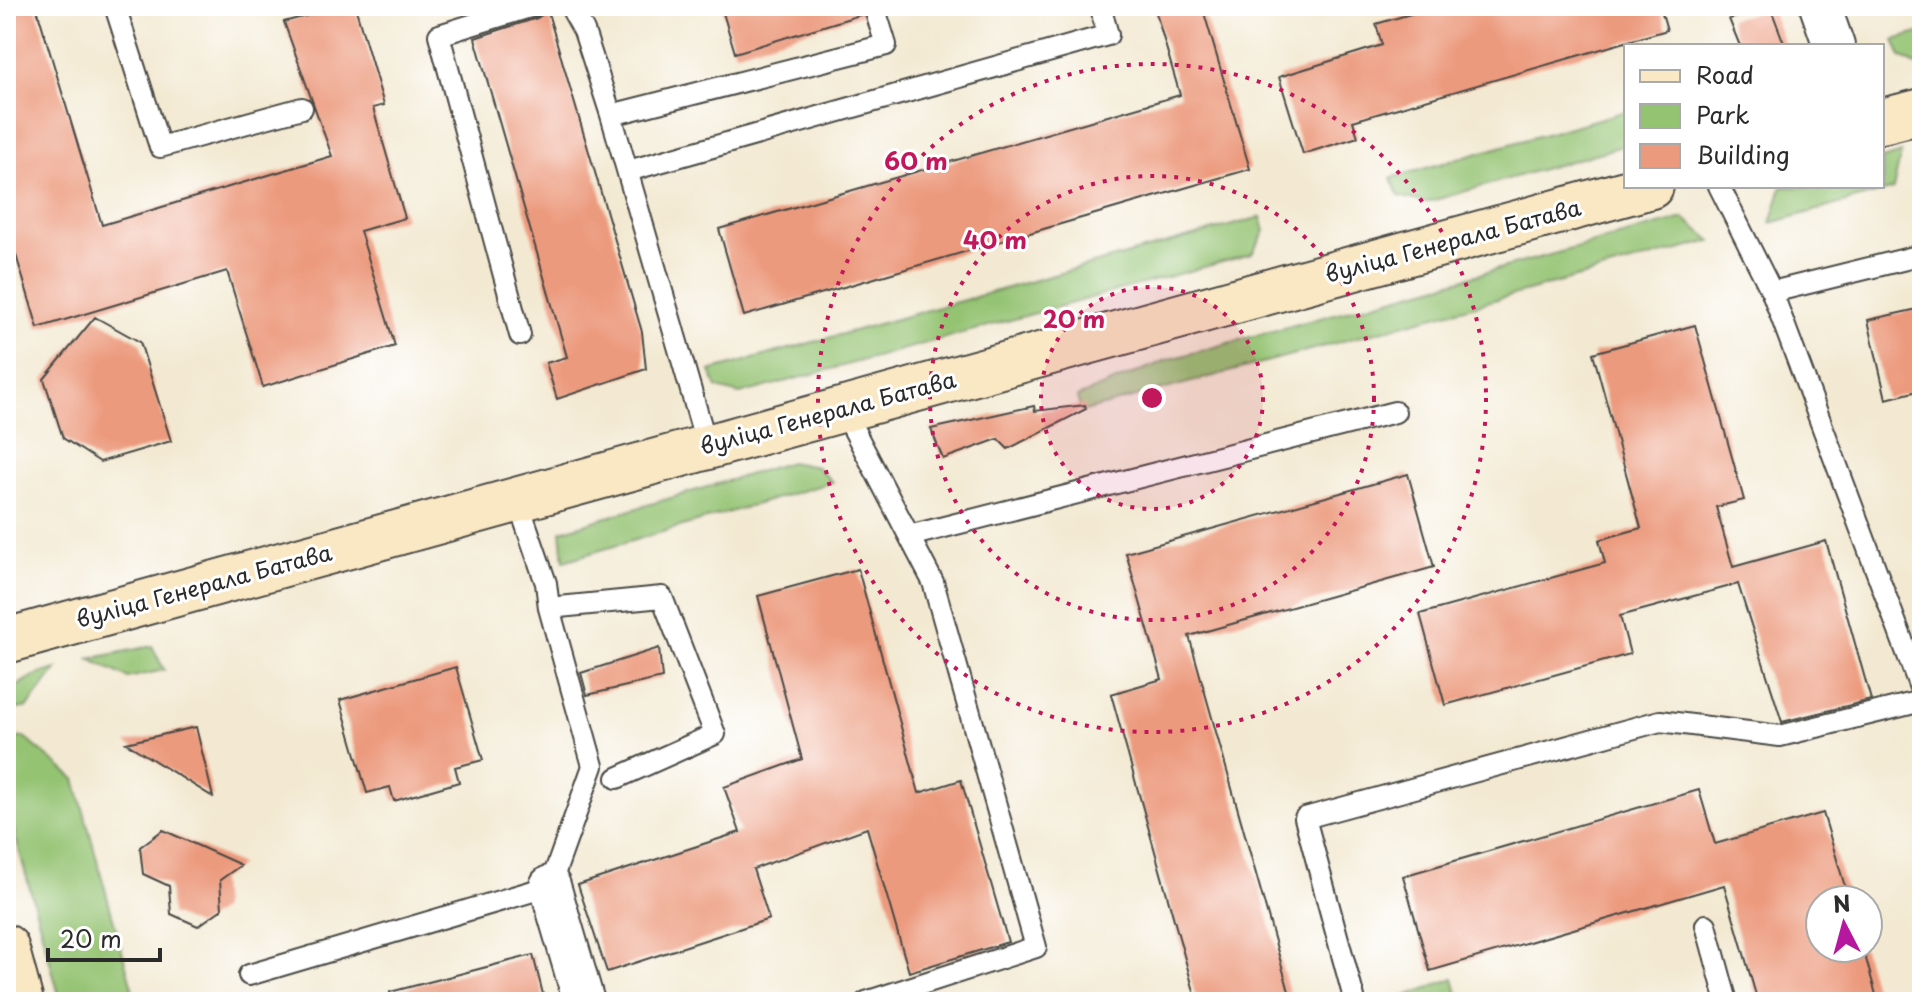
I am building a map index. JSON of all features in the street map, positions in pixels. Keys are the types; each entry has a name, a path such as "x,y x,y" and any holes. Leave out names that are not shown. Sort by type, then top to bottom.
{"street":[{"path":"1820,6 1833,44"},
{"path":"1884,120 1922,111"},
{"name":"вуліца Генерала Батава","path":"6,641 1644,188"},
{"path":"550,886 584,1002"},
{"path":"6,947 21,1002"}],"lane":[{"path":"115,6 160,147 302,108"},
{"path":"520,335 439,35 533,6"},
{"path":"570,6 584,31 611,115 707,446"},
{"path":"611,115 886,45 874,6"},
{"path":"628,171 1108,35 1100,6"},
{"path":"1720,188 1772,292 1922,693"},
{"path":"1772,292 1922,255"},
{"path":"843,409 933,582 1036,947 866,1002"},
{"path":"909,536 1395,412"},
{"path":"249,975 550,886 593,766 549,608 546,583 517,499"},
{"path":"549,608 662,597 715,734 617,778"},
{"path":"1355,1002 1305,818 1660,721 1780,736 1922,701"},
{"path":"1706,925 1727,1002"}],"green space":[{"path":"1922,32 1921,68 1901,57 1894,40"},
{"path":"1624,112 1624,146 1425,203 1399,196 1391,178"},
{"path":"1901,153 1893,189 1771,223 1782,188 1884,188 1884,158"},
{"path":"1261,217 1265,231 1252,254 740,394 717,388 710,371"},
{"path":"1684,218 1712,241 1081,412 1077,397 1167,360"},
{"path":"790,462 817,467 832,482 564,561 561,531"},
{"path":"152,646 164,670 128,678 89,659"},
{"path":"57,669 28,707 6,711 7,702 16,687 31,677"},
{"path":"24,737 75,779 136,1002 61,1002 6,802 6,740"},
{"path":"1454,978 1460,1002 1390,1002"}],"building":[{"path":"6,6 36,6 102,225 332,156 284,22 342,6 355,6 384,105 373,108 405,218 360,231 395,346 263,387 227,271 38,328 6,222"},
{"path":"546,6 642,332 646,369 557,399 546,363 567,357 475,38 537,18"},
{"path":"721,6 861,6 863,14 735,53"},
{"path":"1154,6 1202,6 1250,169 744,316 719,229 1180,95"},
{"path":"1438,6 1660,6 1667,30 1353,121 1358,137 1303,154 1279,77 1382,45 1376,24"},
{"path":"1771,9 1784,44 1739,44 1729,19"},
{"path":"1922,308 1922,390 1886,399 1868,320"},
{"path":"95,317 140,342 171,441 100,462 63,438 44,379"},
{"path":"1695,325 1744,500 1716,507 1733,567 1826,541 1871,700 1782,722 1738,584 1620,616 1630,654 1445,705 1420,614 1605,563 1599,540 1641,528 1593,353"},
{"path":"1085,405 1086,409 1008,449 998,439 943,459 931,429 1034,406 1035,411"},
{"path":"1408,474 1434,567 1189,636 1292,1002 1197,1002 1111,694 1162,679 1126,553"},
{"path":"858,569 919,793 961,780 1008,942 909,972 867,828 753,869 769,919 607,972 578,885 740,832 724,787 802,759 758,596"},
{"path":"659,648 662,678 587,695 581,673"},
{"path":"456,667 483,760 455,767 459,782 394,801 390,787 367,793 340,700"},
{"path":"196,727 213,797 126,743"},
{"path":"1699,790 1715,844 1823,813 1844,884 1804,884 1804,964 1867,964 1878,1002 1758,1002 1724,885 1430,971 1403,876"},
{"path":"163,830 241,865 220,880 222,909 198,926 171,914 169,886 143,874 140,847"},
{"path":"533,955 545,1002 391,1002 390,992"}]}
